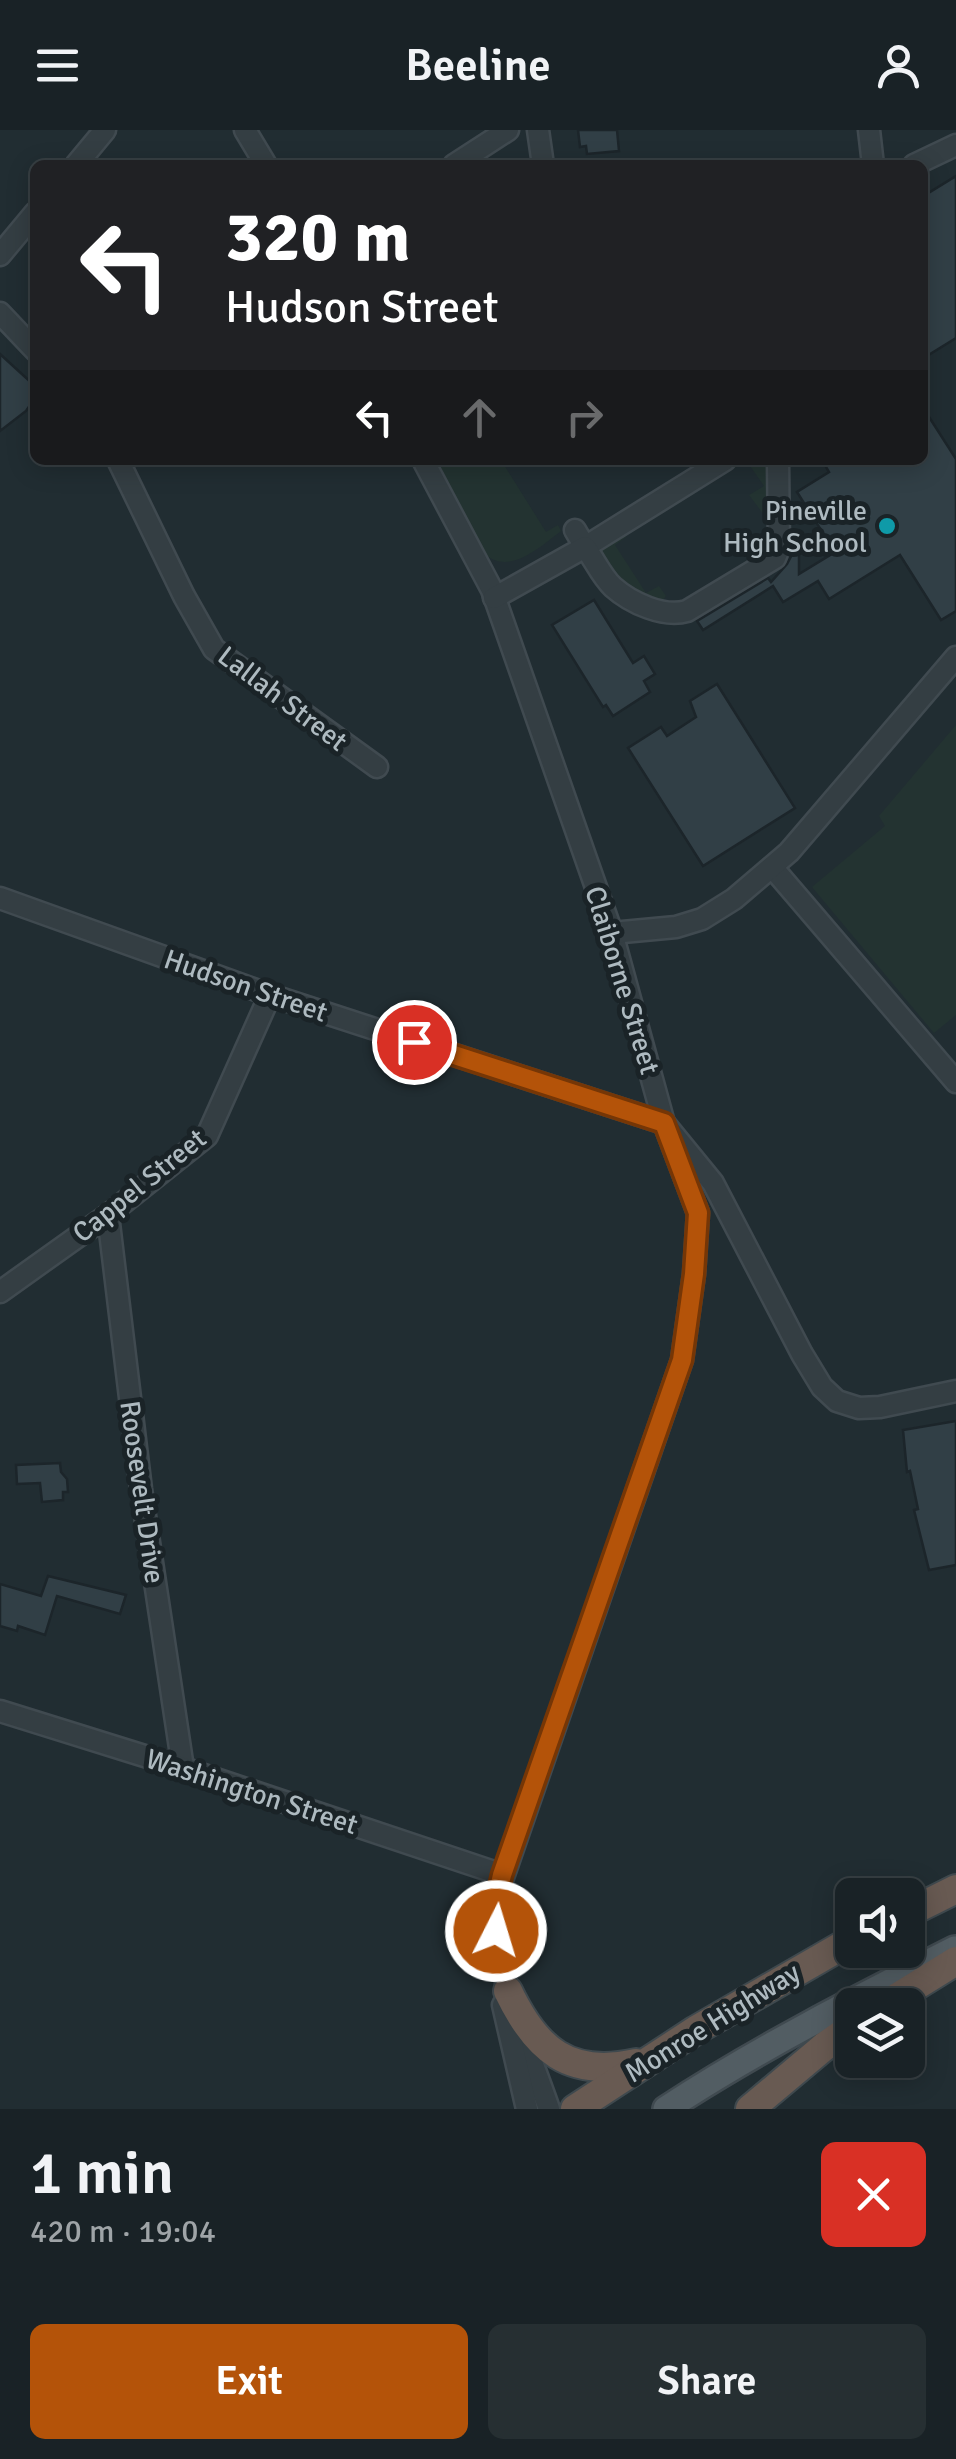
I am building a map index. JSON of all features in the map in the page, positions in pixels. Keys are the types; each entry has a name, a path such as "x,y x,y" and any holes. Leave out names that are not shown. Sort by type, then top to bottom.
{"highway":[{"path":"925,1904 956,1889"},
{"name":"Monroe Highway","path":"575,2109 656,2055 835,1950"},
{"path":"912,1988 956,1961"},
{"path":"505,1982 533,2034 571,2063 620,2067 656,2055"},
{"path":"750,2109 835,2039"}],"main road":[{"path":"666,2109 834,2008 956,1948"}],"street":[{"path":"80,160 106,130"},
{"path":"245,130 263,160"},
{"path":"462,160 508,130"},
{"path":"538,130 543,160"},
{"path":"869,130 872,160"},
{"path":"924,160 956,144"},
{"path":"0,255 30,220"},
{"path":"0,313 30,345"},
{"name":"Lallah Street","path":"120,465 214,649 377,766"},
{"name":"Claiborne Street","path":"427,465 494,598 612,933 664,1123 698,1213 682,1360 502,1875 496,1911 505,1982 505,2024 528,2109"},
{"path":"494,598 555,564 580,538 716,465"},
{"path":"555,564 579,566 661,613 676,615 687,611 775,558 779,548 778,465"},
{"path":"580,538 612,587"},
{"path":"612,933 702,919 734,899 790,852 956,657"},
{"path":"772,867 947,1054 956,1082"},
{"name":"Hudson Street","path":"0,898 270,995 664,1123"},
{"name":"Cappel Street","path":"0,1292 108,1215 207,1136 270,995"},
{"path":"664,1123 713,1183 802,1354 822,1387 836,1400 859,1408 880,1408 956,1391"},
{"name":"Roosevelt Drive","path":"108,1215 141,1489 183,1768"},
{"name":"Washington Street","path":"0,1710 502,1875"},
{"name":"Claiborne Street","path":"505,1982 549,2109"}],"shaded area":[{"path":"438,465 504,465 546,532 558,525 561,531 514,561 494,560 485,554"},
{"path":"749,465 767,468 767,519 749,495 764,486"},
{"path":"626,533 615,545 646,593 659,586 666,596 661,602 623,584 597,547"},
{"path":"956,725 956,1015 934,1033 812,887 885,826 879,816"}],"building":[{"path":"578,130 617,130 619,151 587,154 586,146 580,147"},
{"path":"956,176 956,338 928,355 928,193"},
{"path":"0,354 30,381 30,405 0,431"},
{"name":"Pineville High School","path":"928,415 956,459 956,611 941,620 900,555 829,599 818,581 783,602 773,586 703,630 697,621 768,578 771,582 787,564 799,541 799,574 835,552 797,492 829,472 825,465 928,465"},
{"path":"594,600 633,663 644,656 655,674 644,681 650,692 613,716 606,705 603,707 552,625"},
{"path":"717,684 795,808 703,866 628,748 661,727 667,736 696,717 690,701"},
{"path":"956,1421 956,1565 929,1570 914,1510 918,1509 910,1471 907,1472 903,1430"},
{"path":"60,1463 67,1479 68,1492 63,1492 63,1500 42,1502 40,1483 17,1484 16,1465"},
{"path":"48,1576 126,1595 120,1614 57,1596 45,1635 18,1626 17,1631 0,1626 0,1584 41,1596"}],"place":[{"name":"Pineville High School","path":"887,526"}],"route":[{"path":"414,1042 664,1123 698,1213 682,1360 502,1875 496,1931"}]}
